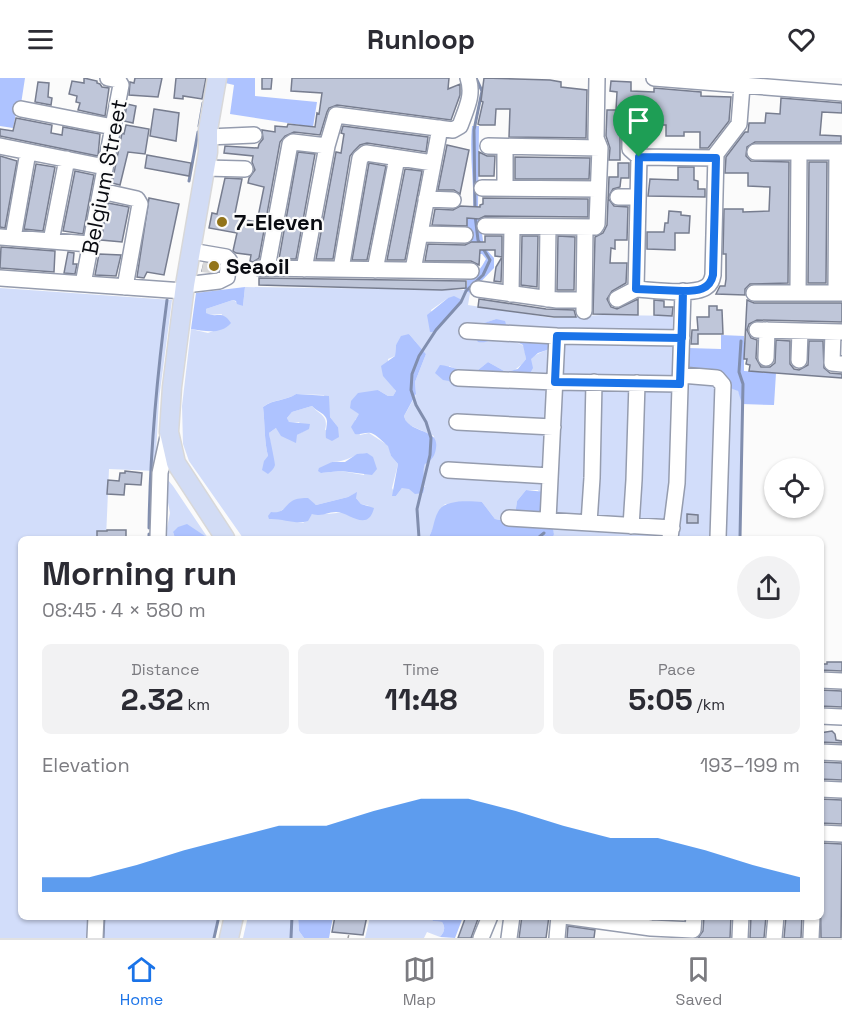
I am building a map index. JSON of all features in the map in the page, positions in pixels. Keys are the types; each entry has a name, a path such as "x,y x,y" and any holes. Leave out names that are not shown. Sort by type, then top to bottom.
{"main road":[{"path":"217,78 205,168 184,288 169,432 176,463 224,536"},
{"path":"229,938 233,920"}],"street":[{"name":"Belgium Street","path":"83,284 121,85 118,80 108,78"},
{"path":"304,268 334,117 339,114 453,130 460,126 471,93 468,78"},
{"path":"597,78 596,138 600,146"},
{"path":"485,226 592,229 597,224 600,146 603,138 604,78"},
{"path":"654,78 742,86 768,83 842,93"},
{"path":"617,299 636,289 683,291 703,289 709,285 713,275 716,158 718,149 739,124 742,86"},
{"path":"21,109 113,127"},
{"path":"413,270 440,128"},
{"path":"208,137 254,135"},
{"path":"630,137 630,149 639,157 716,158"},
{"path":"327,146 293,142 290,144 264,268 471,271"},
{"path":"0,146 105,167"},
{"path":"488,146 600,146"},
{"path":"504,147 505,188"},
{"path":"28,152 6,238 90,244"},
{"path":"754,293 839,293 839,152 755,152"},
{"path":"798,293 799,152"},
{"path":"340,269 360,158 366,153 433,163"},
{"path":"636,289 639,157"},
{"path":"375,270 397,158"},
{"path":"51,241 67,159"},
{"path":"205,168 245,169"},
{"path":"482,188 598,189"},
{"path":"101,191 139,201 125,287"},
{"path":"618,197 638,197"},
{"path":"426,199 453,200"},
{"path":"510,294 512,227"},
{"path":"547,299 548,227"},
{"path":"478,289 584,306 585,228"},
{"path":"420,234 465,235"},
{"path":"0,278 125,287 184,288 210,267 191,251"},
{"path":"509,518 630,526 671,533 677,483 683,291"},
{"path":"766,358 762,330 838,332 837,363"},
{"path":"799,360 800,331"},
{"path":"467,332 682,338"},
{"path":"548,520 557,336"},
{"path":"458,378 637,383 717,378 723,385 718,536"},
{"path":"589,523 594,382"},
{"path":"630,526 637,383"},
{"path":"457,422 553,427"},
{"path":"158,536 160,473 169,432"},
{"path":"448,470 550,476"},
{"path":"824,680 842,681"},
{"path":"824,716 842,717"},
{"path":"824,752 842,753"},
{"path":"824,789 842,790"},
{"path":"824,833 842,834"},
{"path":"95,938 96,920"},
{"path":"481,938 488,920"},
{"path":"509,938 511,920"},
{"path":"557,938 560,920"},
{"path":"604,920 693,923"},
{"path":"740,938 741,920"},
{"path":"774,938 776,920"},
{"path":"811,938 812,920"}],"path":[{"path":"348,938 349,934"}],"shaded area":[{"path":"0,78 25,78 21,104 18,104 13,128 0,126"},
{"path":"222,78 255,78 255,96 317,102 313,127 230,114 234,85 221,82"},
{"path":"472,126 479,126 478,207 484,247 494,258 494,268 470,293 464,290 467,286 467,276 477,272 486,259 482,254 474,254 474,242 467,242 467,218 473,218"},
{"path":"245,287 464,290 470,293 468,305 553,318 601,315 689,316 688,348 738,391 742,400 740,536 554,536 538,490 526,490 517,501 515,515 505,521 495,519 482,502 445,504 439,512 429,536 242,536 189,461 183,444 182,406 191,329 208,333 216,330 222,314 209,315 205,313 206,309 233,300 243,306","holes":["448,298 462,300 436,330 431,310","496,319 516,337 547,350 521,365 526,359 524,346 506,337 496,338 479,325","409,334 426,354 415,382 416,395 404,416 407,424 434,436 422,473 425,487 402,488 396,496 392,488 398,464 391,456 389,446 369,433 360,435 355,420 378,390 388,396 393,396 396,391 390,383 388,359 395,356 396,345","488,362 506,372 515,370 498,384 472,382 453,386 449,380 449,366 473,374","296,394 324,395 330,417 338,427 325,430 326,421 312,406 292,412 287,418 289,423 299,422 304,431 297,435 276,428 269,433 272,456 268,456 263,407","367,453 364,475 341,471 321,473 332,462","356,493 356,498 361,504 369,506 327,514 312,514 303,523 277,518 278,513 289,505 309,501 316,505"]},
{"path":"245,287 243,306 233,300 206,309 206,313 225,316 231,323 227,327 218,331 191,329 196,293"},
{"path":"0,288 172,300 159,399 155,471 109,469 106,536 18,536 18,920 92,920 90,938 0,938"},
{"path":"454,296 462,300 461,302 434,332 430,332 427,315 448,298"},
{"path":"496,319 505,321 508,331 545,340 549,346 547,350 531,359 533,368 529,375 473,382 459,387 453,386 435,373 440,365 473,374 488,362 506,372 518,369 526,359 523,345 504,337 478,342 474,336 478,325"},
{"path":"409,334 426,354 415,382 416,394 404,416 413,427 434,438 436,448 433,457 425,464 423,493 415,494 409,489 402,488 396,496 392,496 398,464 391,456 388,446 375,435 355,434 351,427 359,414 350,408 351,401 358,393 378,390 388,396 393,396 396,391 383,376 381,366 395,356 396,345 401,336"},
{"path":"721,335 744,336 744,371 776,373 774,405 742,404 738,391 689,372 688,348 721,349"},
{"path":"296,394 329,396 330,417 338,427 339,437 332,441 326,438 326,418 312,406 292,412 287,418 289,422 310,424 309,429 297,435 296,443 281,436 276,428 269,433 275,465 268,474 262,470 268,456 263,407"},
{"path":"367,453 373,457 377,469 372,475 318,471 319,468 332,462 345,462 357,454"},
{"path":"168,480 207,536 173,532 174,536 165,536 170,513 165,487"},
{"path":"526,490 545,492 554,536 429,536 438,512 451,503 482,502 495,519 505,521 515,515 517,501"},
{"path":"357,492 356,498 361,504 374,508 367,519 358,519 336,512 312,514 308,521 303,522 269,519 268,516 271,512 281,511 296,499 308,498 316,505 348,497"},
{"path":"187,524 205,536 174,536 173,532 178,527"},
{"path":"101,920 218,920 214,938 100,938"},
{"path":"247,920 298,920 299,931 304,938 243,938"},
{"path":"298,920 332,920 329,938 304,938 299,931"},
{"path":"369,920 432,920 442,922 444,926 440,937 427,932 424,938 365,938"},
{"path":"462,920 455,938 440,937 444,930 443,924 433,921"}],"building":[{"path":"84,78 97,81 102,87 109,88 105,116 78,110 80,103 76,102 77,96 69,94 72,81 84,83"},
{"path":"135,78 162,78 158,97 129,95 130,82 134,83"},
{"path":"176,78 206,78 202,99 183,96 183,99 174,98"},
{"path":"262,78 272,78 271,89 262,89"},
{"path":"292,78 449,78 448,89 460,84 460,95 451,120 337,105 329,108 320,135 294,132 285,136 280,142 259,258 253,262 250,261 251,255 233,251 237,233 209,228 212,213 217,214 225,178 242,179 234,218 257,222 264,187 248,183 255,170 252,162 253,156 224,153 225,146 258,148 263,139 262,130 275,132 275,126 287,127 288,124 315,127 322,93 291,91"},
{"path":"484,78 550,80 561,82 561,87 587,90 586,138 509,137 510,109 496,109 495,125 478,124 483,102 481,101"},
{"path":"611,81 631,82 631,91 654,92 654,88 701,92 701,96 731,97 729,121 708,148 700,148 700,132 684,132 684,136 666,136 666,125 648,125 647,147 643,147 640,145 638,132 634,128 626,128 620,136 620,160 609,160 610,148 606,136 607,110 616,110 617,92 610,91"},
{"path":"38,82 49,83 48,97 52,98 51,105 35,102"},
{"path":"781,98 842,103 842,113 822,112 820,135 841,136 841,142 755,142 747,147 746,156 751,161 789,162 788,283 750,284 745,289 745,295 716,294 720,286 725,286 726,279 726,254 723,254 724,209 743,209 743,212 769,211 770,187 748,186 748,173 725,173 726,157 745,132 748,132 749,123 765,123 766,113 780,114"},
{"path":"127,104 136,106 133,123 124,121"},
{"path":"154,109 179,113 176,141 150,136"},
{"path":"16,118 52,125 51,133 62,135 63,127 100,134 98,156 0,136 0,129 13,131"},
{"path":"126,125 149,129 145,154 128,152 120,185 112,183 122,133 124,134"},
{"path":"343,126 428,137 426,152 367,143 360,145 350,156 333,259 316,259 336,152 341,153"},
{"path":"447,145 469,150 460,194 454,190 438,190"},
{"path":"298,152 315,154 296,259 279,259"},
{"path":"479,152 487,156 495,156 494,176 479,176"},
{"path":"147,155 191,163 189,176 145,168"},
{"path":"0,156 17,161 5,228 0,227"},
{"path":"515,157 590,158 589,179 515,179"},
{"path":"809,162 827,162 826,283 808,283"},
{"path":"369,163 386,166 367,260 352,260"},
{"path":"618,163 629,163 629,178 621,178 620,187 613,189 608,198 609,177 618,177"},
{"path":"36,164 55,167 43,231 24,229"},
{"path":"678,167 694,167 694,180 698,181 698,189 705,189 705,197 648,196 650,179 678,180"},
{"path":"405,169 422,171 405,260 387,260"},
{"path":"75,171 94,175 83,234 63,231"},
{"path":"149,198 179,204 164,275 147,272 144,278 137,277"},
{"path":"483,198 588,199 588,217 485,216 479,219 467,218 467,226 432,225 435,209 453,210 460,206 480,207 483,204"},
{"path":"608,198 614,206 628,207 627,240 615,240 615,249 611,248 610,263 627,263 626,283 612,291 607,299 611,307 617,309 638,299 638,315 593,314 595,237 603,233 607,225"},
{"path":"108,203 129,207 122,242 101,240"},
{"path":"669,211 681,212 681,215 690,216 689,233 675,233 675,250 647,249 647,232 664,232 665,223 668,223"},
{"path":"485,236 502,236 502,257 495,256 495,250 480,250 479,265 471,261 425,261 428,244 465,245 471,242 485,242"},
{"path":"522,236 538,236 537,287 521,285"},
{"path":"558,236 575,237 574,290 557,290"},
{"path":"1,247 55,251 54,272 0,268"},
{"path":"68,252 74,253 73,264 77,264 75,274 64,273"},
{"path":"99,254 121,255 116,276 95,275"},
{"path":"502,257 501,282 494,281 496,267"},
{"path":"204,263 219,266 218,271 202,271"},
{"path":"259,278 466,281 466,288 442,290 259,285"},
{"path":"479,299 546,309 574,310 576,317 554,317 478,307"},
{"path":"654,300 664,301 664,307 673,307 672,316 654,315"},
{"path":"747,300 754,303 842,303 842,322 757,320 749,324 747,330 751,338 757,340 756,358 761,367 770,367 775,363 776,340 790,341 790,364 794,369 799,370 808,365 809,341 823,341 824,368 830,373 842,374 842,378 749,371 750,365 746,364 747,359 744,359"},
{"path":"709,306 717,306 717,310 722,310 723,334 698,334 698,344 691,344 692,330 698,330 697,317 709,317"},
{"path":"125,471 142,473 141,485 125,484 124,495 107,494 108,480 119,481 120,473 125,473"},
{"path":"687,514 698,515 698,523 687,523"},
{"path":"126,530 126,536 97,536 97,531"},
{"path":"827,662 842,662 842,671 824,670 824,664"},
{"path":"824,690 842,691 842,707 824,706"},
{"path":"832,731 836,740 842,743 824,742 824,732"},
{"path":"824,762 842,763 842,780 824,779"},
{"path":"824,799 842,800 842,824 824,823"},
{"path":"824,843 842,844 841,938 821,938 821,920 824,920"},
{"path":"334,920 366,920 363,935 332,932"},
{"path":"465,920 478,920 471,938 458,938"},
{"path":"521,920 548,920 546,938 519,938"},
{"path":"704,920 731,920 730,938 698,938 703,931"},
{"path":"751,920 766,920 764,938 750,938"},
{"path":"786,920 802,920 801,938 784,938"},
{"path":"568,926 595,930 594,938 567,938"}],"waterway":[{"path":"204,99 208,78"},
{"path":"475,209 474,130 482,91 476,78"},
{"path":"199,126 203,103"},
{"path":"189,181 198,132"},
{"path":"419,536 417,509 430,455 431,438 411,390 412,374 419,356 436,330 461,302 466,291 483,275 490,260 478,240 475,215"},
{"path":"149,528 155,414 167,300"},
{"path":"740,536 743,384 739,372 741,341"},
{"path":"540,536 544,533"},
{"path":"103,938 104,920"},
{"path":"214,938 218,920"},
{"path":"291,938 292,920"}],"tunnel":[{"path":"209,273 211,259"}],"place":[{"name":"7-Eleven","path":"222,222"},
{"name":"Seaoil","path":"214,266"}],"route":[{"path":"639,157 636,289 683,291 682,338 557,336 555,382 680,384 683,291 703,289 709,285 713,275 716,158 639,157"}]}
